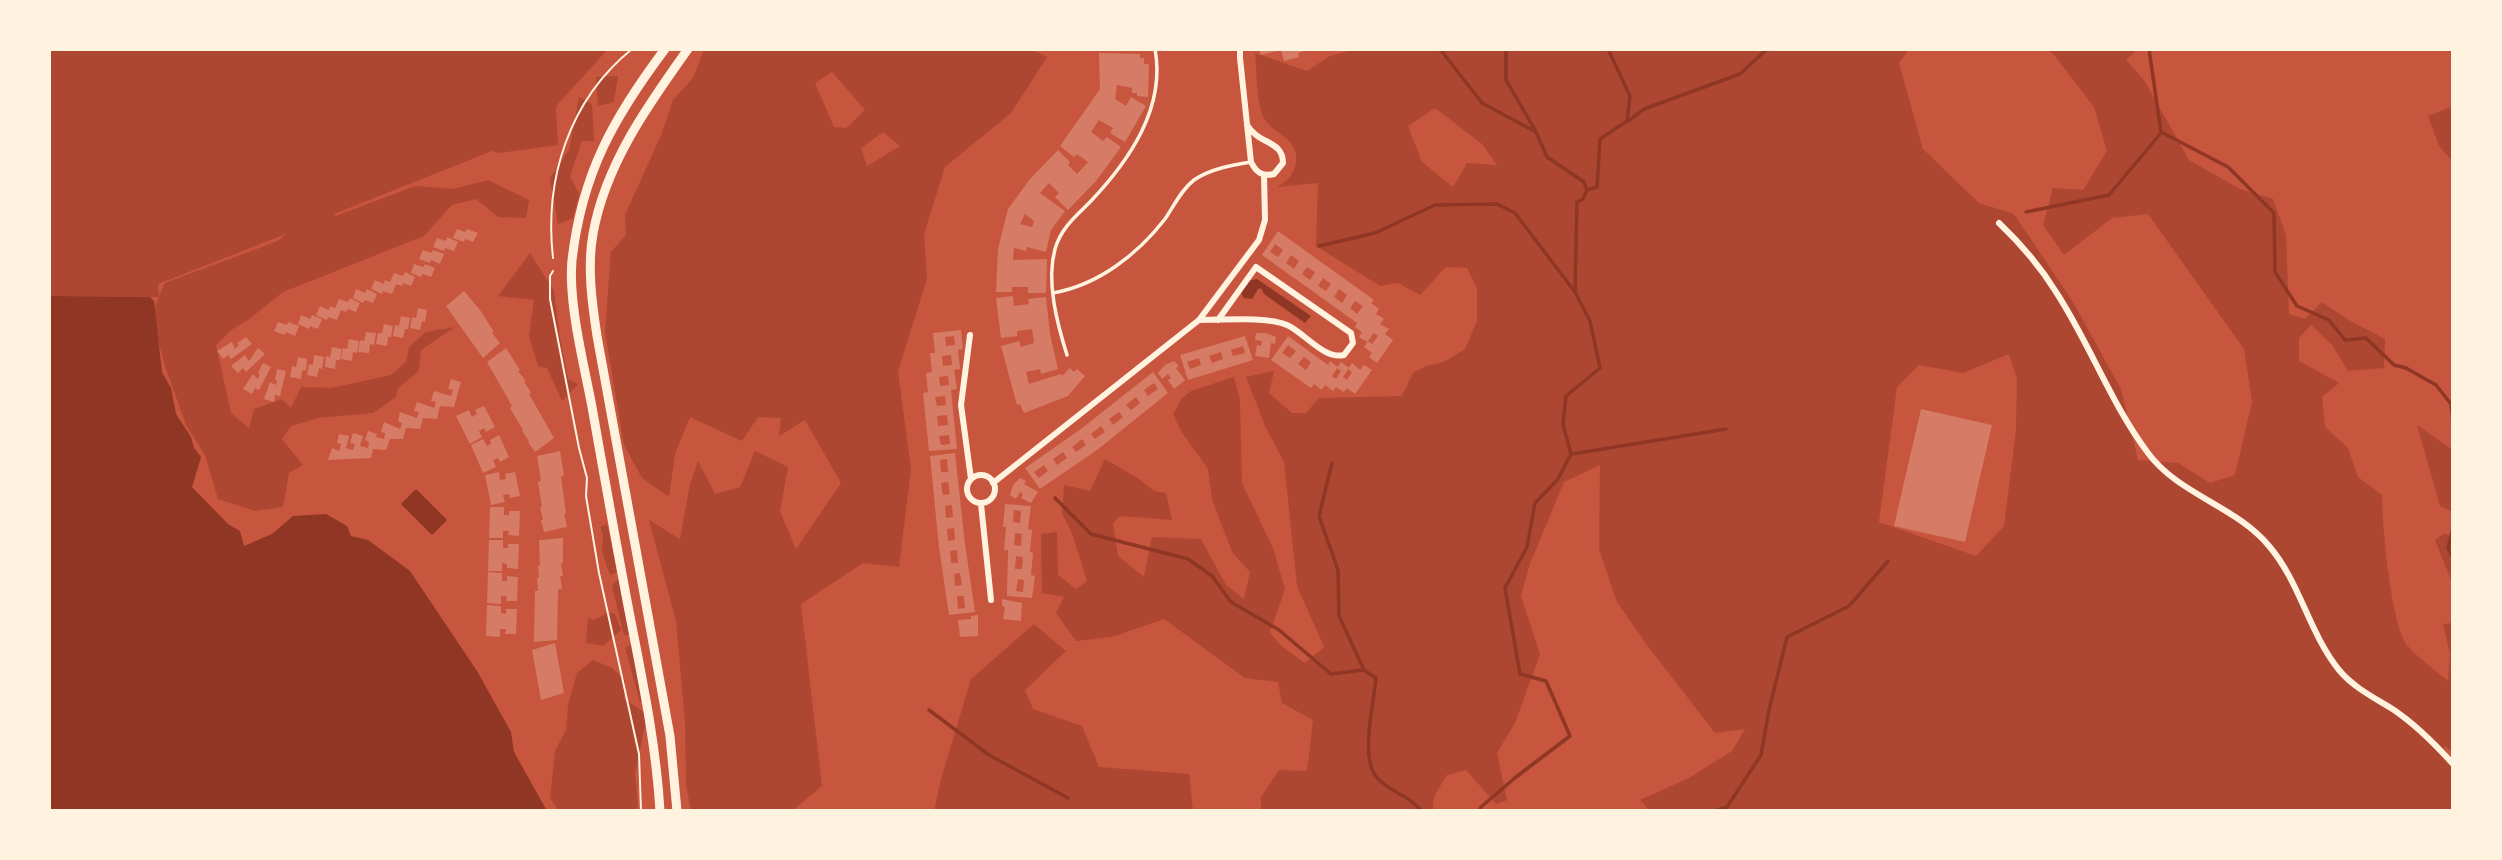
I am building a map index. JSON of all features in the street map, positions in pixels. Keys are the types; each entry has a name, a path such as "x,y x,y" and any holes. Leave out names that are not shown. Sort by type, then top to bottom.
{"main road":[{"path":"660,811 653,737 606,490 574,304 571,271 575,241 598,154 628,101 665,49"},
{"path":"677,811 670,736 597,336 592,300 591,260 592,236 600,207 622,153 644,111 688,49"}],"street":[{"path":"1240,49 1247,125 1251,162 1257,172 1264,175 1274,174 1281,168 1282,153 1276,146 1255,135 1247,125"},
{"path":"993,483 1199,320 1259,240 1265,220 1264,175"},
{"path":"2000,223 2029,253 2057,294 2148,454 2169,476 2250,526 2270,546 2285,570 2321,645 2341,672 2366,694 2395,711 2429,738 2453,764"},
{"path":"1199,320 1218,320 1264,320 1283,323 1334,356 1349,352 1353,343 1350,333 1256,267 1218,320"},
{"path":"970,335 961,405 971,479 967,487 968,496 981,504"},
{"path":"971,479 983,475 993,483"},
{"path":"981,504 993,497 993,483"},
{"path":"981,504 991,600"}],"lane":[{"path":"1067,355 1057,317 1053,260 1062,233 1118,168 1149,117 1157,88 1156,49"},
{"path":"1054,293 1086,284 1130,256 1155,231 1180,194 1194,181 1213,171 1251,162"}],"path":[{"path":"553,258 552,194 557,163 582,108 605,76 632,49"},
{"path":"553,271 550,276 550,299 587,478 586,496 599,573 639,754 641,811"}],"shaded area":[{"path":"49,49 608,49 558,104 558,145 499,153 492,151 334,214 336,216 415,186 453,189 488,180 529,200 526,218 498,217 476,199 452,205 424,236 283,292 231,330 216,345 231,413 249,428 254,409 282,399 291,408 301,387 331,388 391,375 406,362 409,347 426,332 455,327 421,350 419,371 398,388 396,397 373,413 318,418 291,426 282,439 303,465 289,473 283,507 255,511 218,499 205,455 186,425 166,369 151,315 159,297 49,296","holes":["286,234 278,241 165,283 159,296 158,284"]},
{"path":"704,49 1031,49 1047,57 1011,113 945,167 924,234 927,279 898,371 911,470 899,567 863,563 801,604 822,786 792,811 691,811 686,785 685,722 676,621 649,520 680,539 690,484 698,461 715,494 740,487 755,451 788,467 780,511 796,549 841,483 805,420 779,436 781,418 758,417 742,441 690,417 675,454 669,497 642,478 624,445 605,332 611,252 626,235 625,215 662,133 673,100 693,78","holes":["832,72 865,110 846,128 834,127 815,83","883,132 900,146 867,166 861,148"]},
{"path":"1357,49 1909,49 1899,63 1923,149 1979,203 2014,214 2073,302 2121,389 2138,460 2178,463 2210,483 2235,475 2252,402 2244,349 2148,214 2112,218 2064,255 2043,225 2053,188 2083,190 2107,151 2094,107 2047,49 2138,49 2126,60 2144,80 2189,160 2240,189 2273,199 2286,235 2289,314 2305,319 2322,302 2385,339 2384,368 2348,371 2332,345 2311,325 2299,338 2299,361 2339,383 2322,397 2325,427 2348,448 2358,477 2382,495 2388,573 2401,634 2411,650 2448,681 2450,653 2443,624 2453,623 2453,752 2443,745 2453,766 2453,811 1650,811 1640,800 1689,778 1732,751 1745,729 1715,733 1617,602 1599,549 1600,465 1564,482 1529,566 1521,596 1540,654 1515,723 1497,753 1507,800 1496,804 1466,770 1447,775 1435,797 1434,811 1261,811 1261,797 1279,770 1307,771 1313,720 1282,703 1278,682 1245,678 1164,619 1112,637 1076,641 1056,613 1064,597 1042,593 1041,534 1057,532 1058,575 1076,589 1087,581 1072,533 1062,513 1064,485 1090,491 1105,459 1154,491 1166,493 1172,520 1120,516 1113,523 1118,556 1144,577 1152,537 1201,539 1226,585 1244,599 1250,572 1232,552 1212,499 1208,469 1181,431 1173,414 1182,398 1191,391 1234,377 1240,400 1242,483 1273,548 1285,589 1270,632 1280,645 1305,663 1324,647 1297,586 1284,462 1266,428 1246,377 1274,371 1269,393 1292,413 1306,413 1319,398 1402,396 1413,373 1426,366 1444,362 1465,349 1477,321 1477,288 1467,268 1446,267 1420,295 1398,283 1380,286 1316,246 1318,183 1277,187 1292,173 1296,153 1288,140 1266,121 1262,114 1255,53 1307,71 1330,56","holes":["1435,108 1482,144 1497,165 1467,163 1453,187 1422,162 1408,126","2009,354 2017,379 2016,430 2004,526 1976,556 1879,522 1897,387 1919,365 1963,373"]},
{"path":"618,76 614,102 598,106 596,77"},
{"path":"579,97 592,104 594,141 582,141 570,176 579,194 573,218 558,224 550,178 569,150"},
{"path":"2453,106 2453,162 2439,146 2428,116"},
{"path":"530,253 554,291 568,379 578,384 562,401 547,368 538,366 529,336 534,300 498,296"},
{"path":"1257,279 1311,316 1305,323 1264,294 1261,288 1252,299 1244,298 1241,293 1248,281"},
{"path":"49,296 150,297 154,301 162,372 171,388 176,414 201,457 192,487 228,524 240,531 244,546 272,534 293,516 326,514 347,526 351,536 368,540 410,571 477,671 511,732 514,752 547,811 49,811"},
{"path":"2417,425 2453,450 2453,512 2440,506"},
{"path":"416,489 447,520 432,535 401,504"},
{"path":"607,524 617,572 610,575 602,552 603,534 600,527"},
{"path":"2445,533 2453,537 2453,585 2435,540"},
{"path":"620,576 636,624 629,635 624,635 612,586"},
{"path":"608,613 615,614 621,630 603,646 586,643 588,617 593,620"},
{"path":"1034,624 1066,651 1025,690 1033,709 1082,726 1099,767 1189,774 1193,811 934,811 971,679"},
{"path":"639,641 650,693 640,702 625,648"},
{"path":"593,660 612,668 625,680 624,699 647,714 635,774 638,807 635,811 559,811 550,798 555,751 566,730 568,705 577,673"}],"building":[{"path":"1259,49 1304,51 1298,53 1299,57 1284,61 1281,50 1261,55"},
{"path":"1099,53 1140,54 1140,58 1144,58 1144,64 1149,64 1148,97 1137,96 1137,93 1132,93 1132,88 1117,85 1115,99 1126,106 1131,97 1146,106 1125,142 1110,133 1113,128 1099,120 1091,132 1103,141 1107,137 1121,147 1096,181 1068,210 1055,197 1059,193 1049,183 1040,193 1065,211 1051,230 1046,252 1027,247 1026,251 1014,248 1013,260 1047,259 1046,293 1028,293 1028,287 1012,287 1012,292 996,292 998,249 1008,209 1030,179 1058,150 1077,174 1088,162 1077,154 1074,157 1060,146 1100,89","holes":["1025,214 1034,221 1032,227 1020,224"]},
{"path":"457,229 478,233 473,242 465,239 464,242 453,238"},
{"path":"1278,231 1374,300 1371,303 1379,309 1376,314 1384,319 1380,324 1389,329 1385,334 1393,340 1377,363 1369,357 1372,353 1364,347 1368,341 1372,344 1378,336 1374,333 1367,342 1359,337 1362,332 1355,327 1357,323 1262,255","holes":["1275,244 1283,250 1278,257 1270,252","1291,255 1299,261 1294,269 1286,263","1307,267 1315,272 1310,280 1302,274","1323,278 1331,284 1326,291 1318,286","1339,289 1347,295 1342,303 1334,297","1355,301 1363,306 1357,314 1350,308"]},
{"path":"447,237 458,242 454,251 433,247 437,238 446,241"},
{"path":"423,250 444,254 440,264 419,259"},
{"path":"414,264 435,268 431,277 411,273"},
{"path":"405,272 415,277 411,286 396,284 392,294 383,291 382,294 371,289 375,280 384,284 385,280 390,282 394,273 403,276"},
{"path":"356,289 365,293 367,289 377,294 373,303 365,300 363,303 353,298"},
{"path":"464,291 480,310 500,343 483,358 446,306"},
{"path":"1013,296 1014,306 1029,304 1028,299 1046,297 1050,334 1058,369 1041,374 1040,369 1026,372 1029,384 1061,374 1062,376 1070,368 1074,372 1077,369 1085,376 1068,396 1024,413 1020,404 1017,405 1001,346 1019,341 1021,347 1034,343 1032,329 1017,331 1017,336 1001,338 996,298"},
{"path":"350,298 360,303 356,312 341,310 337,320 328,317 327,320 316,315 320,306 329,310 330,306 335,308 339,299 348,302"},
{"path":"418,308 427,310 420,330 410,328 412,317 416,318"},
{"path":"301,315 310,319 312,315 322,319 318,329 310,326 309,329 298,324"},
{"path":"401,316 410,318 403,338 393,336 395,325 399,326"},
{"path":"278,322 299,326 295,336 274,331"},
{"path":"384,324 393,326 387,346 376,344 378,333 382,333"},
{"path":"961,330 963,349 958,350 960,369 954,370 957,389 951,390 957,449 929,451 923,393 928,392 926,373 932,372 930,353 935,353 933,333","holes":["954,336 955,345 946,346 945,337","951,355 952,365 943,366 942,356","948,376 949,385 940,386 939,377","945,396 946,405 937,406 935,397","947,415 948,425 938,426 937,416","949,435 950,444 941,445 939,436"]},
{"path":"366,332 376,333 374,345 370,344 369,353 358,352 360,340 364,341"},
{"path":"1256,333 1276,337 1275,344 1271,343 1269,358 1255,356 1257,345 1261,346 1262,341 1255,340"},
{"path":"1245,336 1253,360 1188,380 1180,355","holes":["1243,346 1245,353 1233,356 1231,350","1221,352 1223,359 1212,363 1209,356","1199,358 1201,365 1190,369 1187,362"]},
{"path":"1288,336 1328,365 1330,361 1338,367 1341,362 1349,368 1352,363 1360,370 1364,365 1372,370 1355,394 1347,388 1344,392 1336,387 1333,391 1325,385 1322,390 1314,384 1311,388 1271,360","holes":["1288,345 1296,351 1290,358 1282,353","1304,357 1311,362 1306,370 1298,364","1337,368 1341,371 1336,379 1332,376","1348,369 1352,372 1347,380 1343,377"]},
{"path":"246,337 252,344 231,359 228,355 223,359 217,351 232,342 235,349 239,345 237,343"},
{"path":"349,339 359,341 352,361 341,359 343,348 347,349"},
{"path":"332,347 342,349 335,369 325,367 326,356 330,357"},
{"path":"258,348 265,354 246,372 243,368 238,373 231,366 245,355 249,361"},
{"path":"506,348 526,381 524,382 531,392 529,394 554,438 535,452 487,362"},
{"path":"314,355 324,357 317,377 307,375 309,364 313,365"},
{"path":"298,357 307,359 306,371 302,370 301,379 290,377 292,366 296,367"},
{"path":"1174,361 1185,380 1174,389 1168,380 1171,378 1168,374 1162,379 1158,373 1165,365"},
{"path":"263,363 271,367 259,390 255,388 252,394 243,389 253,374 258,379"},
{"path":"277,369 286,371 280,396 275,395 274,402 264,399 270,382 276,385"},
{"path":"1153,372 1168,393 1097,450 1040,489 1025,468 1081,429","holes":["1154,383 1158,389 1148,396 1144,390","1136,397 1140,403 1131,410 1126,405","1119,412 1123,417 1113,425 1109,419","1101,426 1105,432 1095,439 1091,434","1082,439 1086,445 1076,452 1072,447","1063,452 1067,458 1057,465 1053,459","1044,465 1048,471 1039,478 1034,472"]},
{"path":"451,379 461,382 454,407 440,406 437,419 423,418 420,429 406,428 403,439 390,439 386,450 373,449 371,458 328,460 332,448 339,451 339,434 349,436 346,448 353,450 355,444 350,443 353,433 363,436 360,446 368,448 369,442 365,440 368,431 384,439 385,433 381,432 384,422 400,429 400,412 417,418 419,412 414,411 417,402 434,408 436,402 431,401 434,391 451,396 453,390 448,389"},
{"path":"484,406 495,427 486,432 484,428 479,431 482,437 470,444 456,416 469,410 472,417 477,414 475,410"},
{"path":"1921,409 1992,425 1965,542 1894,526"},
{"path":"499,435 509,457 500,462 498,458 493,460 496,467 483,473 471,445 483,439 487,446 491,444 490,440"},
{"path":"560,451 567,527 544,532 537,456"},
{"path":"955,453 975,612 949,615 930,456","holes":["947,459 948,472 941,472 940,460","948,482 950,494 943,495 941,483","952,505 953,517 946,518 945,506","954,528 955,540 948,541 947,529","957,550 958,563 951,563 950,551","960,573 962,585 955,586 954,574","957,596 964,596 965,608 958,609"]},
{"path":"499,472 500,480 506,479 505,474 515,472 520,496 510,498 509,494 503,495 505,502 491,505 485,475"},
{"path":"1020,478 1026,481 1024,484 1038,492 1031,503 1021,498 1023,494 1020,492 1016,499 1010,495 1013,485"},
{"path":"1005,504 1031,506 1028,529 1032,530 1031,575 1035,576 1032,598 1007,596 1008,550 1004,550 1006,527 1003,527","holes":["1014,510 1021,511 1020,523 1013,522","1015,533 1022,534 1021,546 1014,545","1016,556 1023,557 1022,569 1015,569","1018,579 1024,580 1023,592 1016,591"]},
{"path":"490,507 504,507 504,515 509,515 509,511 520,511 519,536 508,535 509,531 503,531 503,538 489,538"},
{"path":"563,538 563,576 560,576 562,589 558,589 557,640 534,642 535,591 538,591 540,565 539,540"},
{"path":"489,540 503,540 503,548 508,548 508,544 519,544 518,569 507,568 507,564 502,563 502,571 488,571"},
{"path":"488,572 502,573 502,581 507,581 507,576 518,577 517,601 506,601 507,596 501,596 501,604 487,603"},
{"path":"1002,599 1022,603 1021,621 1003,619 1005,607 1002,606"},
{"path":"487,605 501,606 501,613 506,614 506,609 517,609 516,634 505,634 506,629 500,629 500,637 486,636"},
{"path":"978,615 978,636 960,637 958,620 971,619 971,616"},
{"path":"555,643 564,693 541,700 532,650"}],"waterway":[{"path":"1440,49 1482,103 1536,132 1547,157 1584,182 1587,190 1583,199 1577,202 1575,292 1590,321 1600,368 1566,396 1563,424 1571,454 1558,479 1535,503 1527,547 1505,588 1520,674 1546,681 1570,736 1516,777 1479,811"},
{"path":"1506,49 1506,80 1535,130"},
{"path":"1587,190 1597,187 1600,139 1627,121 1630,96 1608,49"},
{"path":"1628,121 1644,109 1740,74 1767,49"},
{"path":"2149,49 2161,132 2228,167 2274,213 2275,272 2297,306 2329,320 2345,340 2366,338 2394,365 2406,368 2436,385 2451,404 2453,422"},
{"path":"2026,212 2109,195 2161,133"},
{"path":"1319,246 1375,233 1435,205 1497,204 1515,213 1575,292"},
{"path":"1572,454 1726,429"},
{"path":"1332,463 1319,516 1338,570 1339,616 1364,670 1376,678 1369,731 1369,759 1378,779 1421,811"},
{"path":"1055,498 1091,534 1188,559 1212,576 1231,602 1279,630 1331,674 1363,670"},
{"path":"2453,528 2448,548 2453,558"},
{"path":"1715,811 1727,807 1761,755 1787,637 1849,606 1888,561"},
{"path":"929,710 989,755 1068,798"}]}
